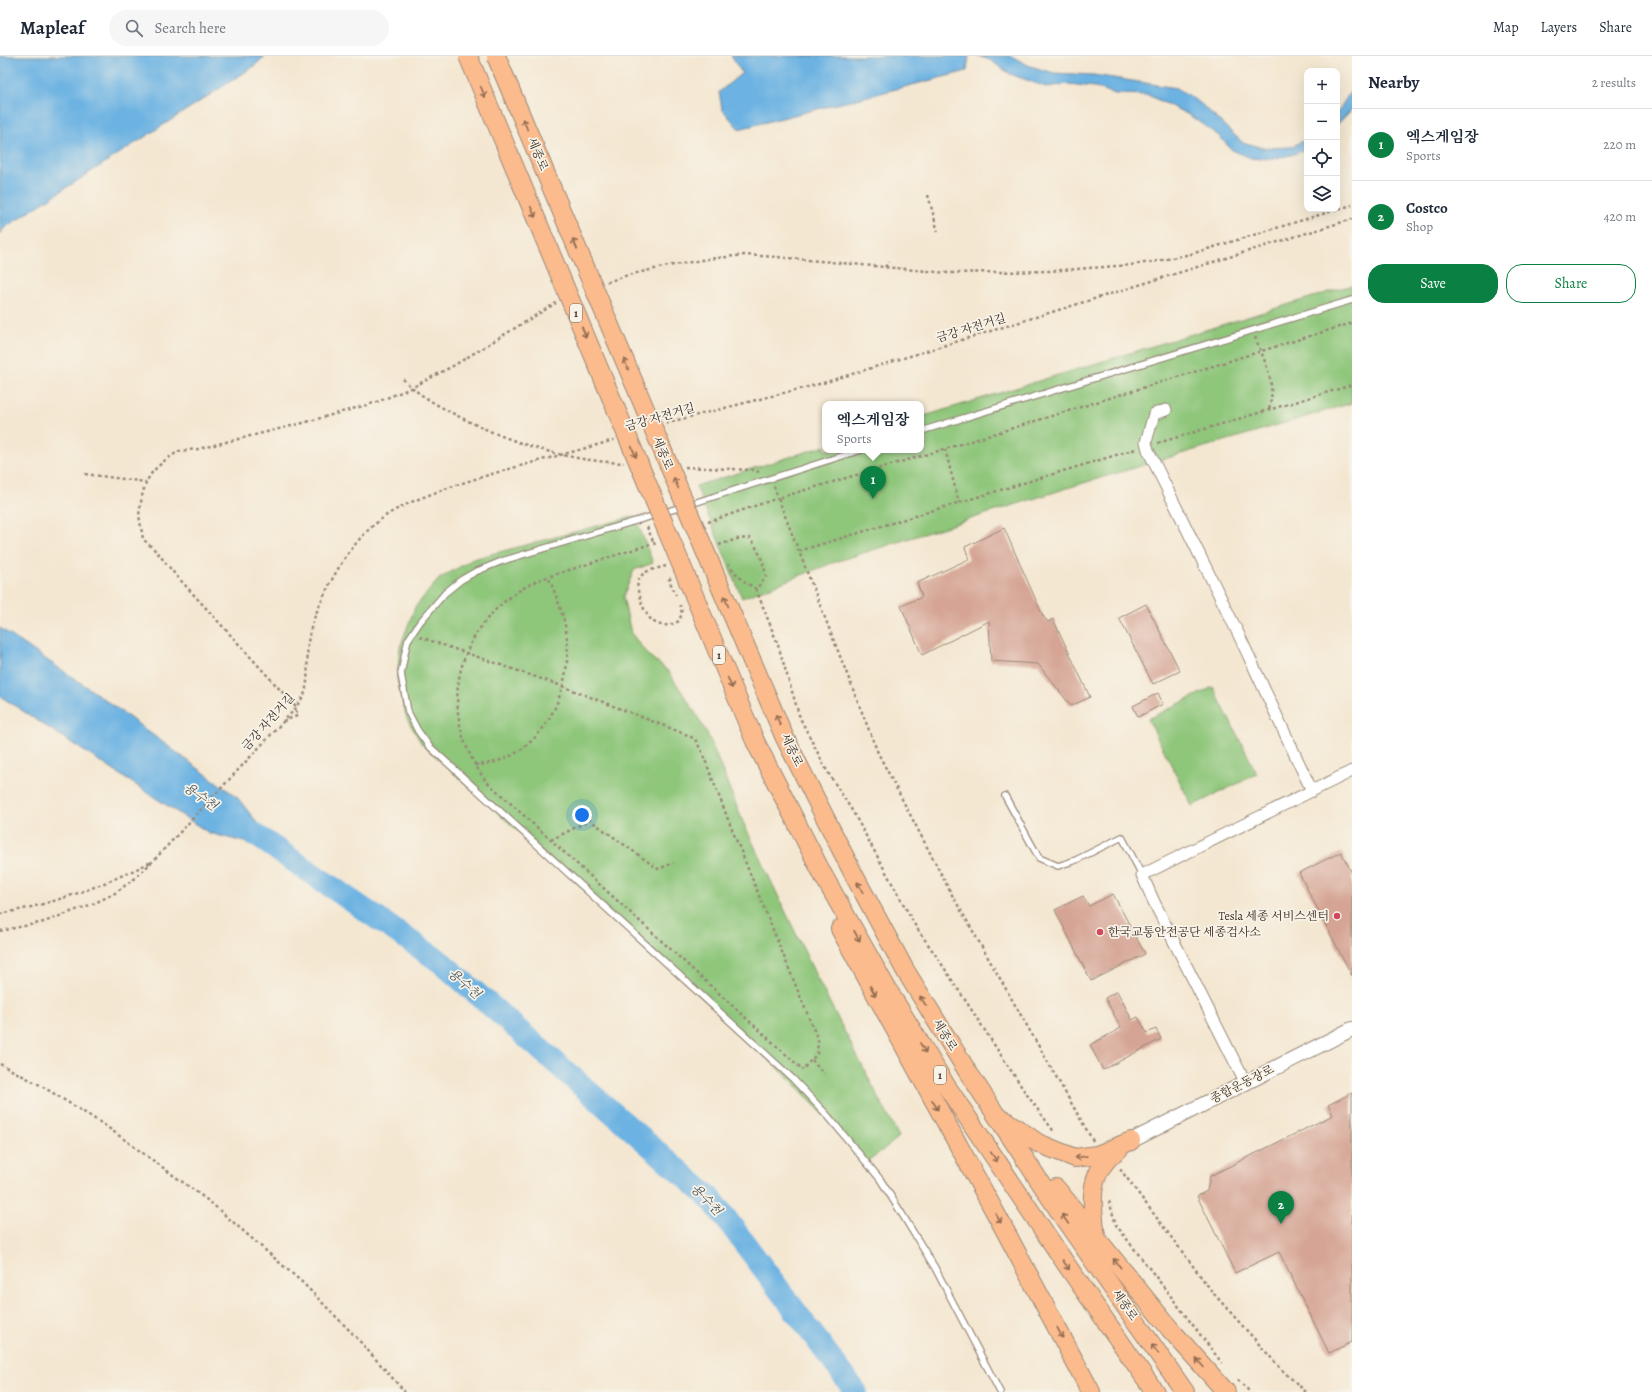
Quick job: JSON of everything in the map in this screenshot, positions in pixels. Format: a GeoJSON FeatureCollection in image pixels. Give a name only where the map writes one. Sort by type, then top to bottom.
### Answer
{"type":"FeatureCollection","features":[{"type":"Feature","properties":{"kind":"highway","name":"1"},"geometry":{"type":"LineString","coordinates":[[468,56],[678,571],[755,740],[823,875],[890,994],[945,1084],[1044,1232],[1155,1392]]}},
{"type":"Feature","properties":{"kind":"highway","name":"세종로"},"geometry":{"type":"LineString","coordinates":[[496,56],[712,552],[784,736],[855,877],[905,970],[966,1070],[1065,1220],[1185,1392]]}},
{"type":"Feature","properties":{"kind":"highway"},"geometry":{"type":"LineString","coordinates":[[755,740],[824,899],[853,956],[1001,1224],[1091,1392]]}},
{"type":"Feature","properties":{"kind":"highway"},"geometry":{"type":"LineString","coordinates":[[966,1070],[1003,1119],[1170,1329],[1230,1384]]}},
{"type":"Feature","properties":{"kind":"highway"},"geometry":{"type":"LineString","coordinates":[[1003,1119],[1038,1143],[1075,1158],[1097,1155],[1131,1141]]}},
{"type":"Feature","properties":{"kind":"highway"},"geometry":{"type":"LineString","coordinates":[[1096,1237],[1093,1185],[1098,1172],[1110,1155],[1131,1141]]}},
{"type":"Feature","properties":{"kind":"street"},"geometry":{"type":"LineString","coordinates":[[1166,410],[1154,414],[1146,442],[1147,446],[1312,791]]}},
{"type":"Feature","properties":{"kind":"street"},"geometry":{"type":"LineString","coordinates":[[1245,1082],[1154,902],[1142,875],[1352,771]]}},
{"type":"Feature","properties":{"kind":"street","name":"종합운동장로"},"geometry":{"type":"LineString","coordinates":[[1131,1141],[1352,1029]]}},
{"type":"Feature","properties":{"kind":"lane"},"geometry":{"type":"LineString","coordinates":[[924,430],[1352,300]]}},
{"type":"Feature","properties":{"kind":"lane"},"geometry":{"type":"LineString","coordinates":[[851,453],[502,561],[475,572],[460,580],[445,592],[420,622],[408,640],[401,674],[408,712],[418,731],[429,746],[793,1079],[828,1116],[880,1179],[935,1268],[1000,1392]]}},
{"type":"Feature","properties":{"kind":"lane"},"geometry":{"type":"LineString","coordinates":[[1005,796],[1039,858],[1058,866],[1076,860],[1122,837],[1142,875]]}},
{"type":"Feature","properties":{"kind":"path"},"geometry":{"type":"LineString","coordinates":[[928,195],[938,232]]}},
{"type":"Feature","properties":{"kind":"path","name":"금강 자전거길"},"geometry":{"type":"LineString","coordinates":[[662,425],[823,383],[1352,219]]}},
{"type":"Feature","properties":{"kind":"path"},"geometry":{"type":"LineString","coordinates":[[885,267],[889,262]]}},
{"type":"Feature","properties":{"kind":"path"},"geometry":{"type":"LineString","coordinates":[[1032,266],[1034,271]]}},
{"type":"Feature","properties":{"kind":"path"},"geometry":{"type":"LineString","coordinates":[[707,523],[778,498],[1352,323]]}},
{"type":"Feature","properties":{"kind":"path"},"geometry":{"type":"LineString","coordinates":[[1253,330],[1261,351],[1272,391],[1268,410]]}},
{"type":"Feature","properties":{"kind":"path"},"geometry":{"type":"LineString","coordinates":[[403,380],[411,388],[431,402],[470,422],[520,443],[563,455]]}},
{"type":"Feature","properties":{"kind":"path"},"geometry":{"type":"LineString","coordinates":[[799,551],[1352,385]]}},
{"type":"Feature","properties":{"kind":"path","name":"금강 자전거길"},"geometry":{"type":"LineString","coordinates":[[0,931],[44,922],[95,903],[116,893],[134,879],[154,860],[281,722],[296,708],[304,694],[308,664],[308,644],[312,624],[330,582],[343,561],[359,541],[380,520],[399,508],[460,484],[617,439]]}},
{"type":"Feature","properties":{"kind":"path"},"geometry":{"type":"LineString","coordinates":[[945,448],[959,503]]}},
{"type":"Feature","properties":{"kind":"path"},"geometry":{"type":"LineString","coordinates":[[84,474],[146,482]]}},
{"type":"Feature","properties":{"kind":"path"},"geometry":{"type":"LineString","coordinates":[[770,478],[886,770],[987,958],[1093,1142]]}},
{"type":"Feature","properties":{"kind":"path"},"geometry":{"type":"LineString","coordinates":[[643,518],[657,549]]}},
{"type":"Feature","properties":{"kind":"path"},"geometry":{"type":"LineString","coordinates":[[712,552],[736,539],[750,538],[759,550],[765,565],[766,577],[756,589]]}},
{"type":"Feature","properties":{"kind":"path"},"geometry":{"type":"LineString","coordinates":[[654,543],[527,585],[500,605],[483,623],[466,653],[459,673],[456,688],[461,728],[474,765],[486,781],[803,1070]]}},
{"type":"Feature","properties":{"kind":"path"},"geometry":{"type":"LineString","coordinates":[[662,561],[665,567]]}},
{"type":"Feature","properties":{"kind":"path"},"geometry":{"type":"LineString","coordinates":[[726,562],[742,580],[756,589],[778,645],[800,718],[827,771],[853,812],[916,927],[1025,1092],[1054,1132]]}},
{"type":"Feature","properties":{"kind":"path"},"geometry":{"type":"LineString","coordinates":[[657,567],[647,572],[639,579],[637,589],[644,612],[652,621],[664,626],[671,625],[679,621],[682,613],[680,603],[669,580],[678,571]]}},
{"type":"Feature","properties":{"kind":"path"},"geometry":{"type":"LineString","coordinates":[[474,765],[493,762],[520,751],[533,740],[548,721],[557,704],[566,673],[567,639],[559,602],[548,577]]}},
{"type":"Feature","properties":{"kind":"path"},"geometry":{"type":"LineString","coordinates":[[412,634],[562,686],[695,739],[702,752],[818,1040],[817,1054],[793,1079]]}},
{"type":"Feature","properties":{"kind":"path"},"geometry":{"type":"LineString","coordinates":[[551,840],[590,820],[658,869],[674,863]]}},
{"type":"Feature","properties":{"kind":"path"},"geometry":{"type":"LineString","coordinates":[[0,914],[29,908],[93,889],[154,860]]}},
{"type":"Feature","properties":{"kind":"path"},"geometry":{"type":"LineString","coordinates":[[812,1060],[824,1074]]}},
{"type":"Feature","properties":{"kind":"path"},"geometry":{"type":"LineString","coordinates":[[0,1064],[40,1085],[103,1124],[210,1202],[303,1283],[356,1336],[405,1392]]}},
{"type":"Feature","properties":{"kind":"path"},"geometry":{"type":"LineString","coordinates":[[1121,1168],[1214,1294],[1283,1371],[1306,1392]]}},
{"type":"Feature","properties":{"kind":"path"},"geometry":{"type":"LineString","coordinates":[[1108,1196],[1116,1225],[1224,1366]]}},
{"type":"Feature","properties":{"kind":"path"},"geometry":{"type":"LineString","coordinates":[[1230,1384],[1250,1392]]}},
{"type":"Feature","properties":{"kind":"green space"},"geometry":{"type":"Polygon","coordinates":[[[1352,285],[1352,403],[1077,485],[835,562],[742,598],[696,486],[822,447],[822,453],[924,453],[924,416],[1352,285]]]}},
{"type":"Feature","properties":{"kind":"green space"},"geometry":{"type":"Polygon","coordinates":[[[635,516],[653,563],[634,570],[623,597],[631,633],[648,655],[668,671],[708,735],[743,822],[817,978],[899,1137],[865,1164],[830,1122],[793,1082],[618,919],[422,744],[407,719],[397,679],[400,647],[415,607],[439,579],[473,559],[635,516]]]}},
{"type":"Feature","properties":{"kind":"green space"},"geometry":{"type":"Polygon","coordinates":[[[1213,687],[1257,774],[1192,806],[1148,719],[1213,687]]]}},
{"type":"Feature","properties":{"kind":"water"},"geometry":{"type":"Polygon","coordinates":[[[0,56],[265,56],[253,67],[4,228],[0,234],[0,56]]]}},
{"type":"Feature","properties":{"kind":"water"},"geometry":{"type":"Polygon","coordinates":[[[731,56],[969,56],[967,71],[739,129],[722,109],[719,92],[742,73],[731,56]]]}},
{"type":"Feature","properties":{"kind":"water"},"geometry":{"type":"Polygon","coordinates":[[[978,56],[1011,56],[1030,66],[1054,73],[1094,75],[1177,88],[1200,103],[1242,142],[1264,148],[1291,147],[1304,140],[1304,150],[1291,155],[1272,159],[1251,158],[1232,150],[1219,136],[1189,115],[1148,95],[1115,94],[1095,87],[1068,84],[1046,87],[1010,74],[990,60],[978,56]]]}},
{"type":"Feature","properties":{"kind":"water"},"geometry":{"type":"Polygon","coordinates":[[[1352,89],[1352,109],[1340,122],[1340,108],[1352,89]]]}},
{"type":"Feature","properties":{"kind":"water"},"geometry":{"type":"Polygon","coordinates":[[[0,628],[100,696],[237,797],[279,851],[209,833],[0,696],[0,628]]]}},
{"type":"Feature","properties":{"kind":"building"},"geometry":{"type":"Polygon","coordinates":[[[1004,528],[1043,616],[1048,622],[1053,619],[1090,697],[1071,706],[1038,664],[991,661],[989,621],[922,655],[901,606],[922,597],[917,583],[969,559],[965,547],[1004,528]]]}},
{"type":"Feature","properties":{"kind":"building"},"geometry":{"type":"Polygon","coordinates":[[[1146,604],[1180,671],[1153,684],[1119,618],[1146,604]]]}},
{"type":"Feature","properties":{"kind":"building"},"geometry":{"type":"Polygon","coordinates":[[[1158,693],[1163,704],[1138,717],[1133,706],[1158,693]]]}},
{"type":"Feature","properties":{"kind":"building","name":"Tesla 세종 서비스센터"},"geometry":{"type":"Polygon","coordinates":[[[1341,852],[1352,873],[1352,976],[1299,873],[1341,852]]]}},
{"type":"Feature","properties":{"kind":"building","name":"한국교통안전공단 세종검사소"},"geometry":{"type":"Polygon","coordinates":[[[1113,894],[1145,954],[1091,981],[1055,910],[1083,896],[1089,906],[1113,894]]]}},
{"type":"Feature","properties":{"kind":"building"},"geometry":{"type":"Polygon","coordinates":[[[1117,991],[1132,1020],[1138,1017],[1147,1033],[1156,1029],[1161,1039],[1103,1070],[1090,1045],[1121,1028],[1105,998],[1117,991]]]}},
{"type":"Feature","properties":{"kind":"building"},"geometry":{"type":"Polygon","coordinates":[[[1352,1093],[1352,1342],[1329,1353],[1279,1252],[1235,1273],[1197,1196],[1207,1191],[1210,1176],[1333,1115],[1328,1105],[1352,1093]]]}},
{"type":"Feature","properties":{"kind":"waterway","name":"용수천"},"geometry":{"type":"LineString","coordinates":[[253,833],[442,963],[712,1200],[856,1392]]}},
{"type":"Feature","properties":{"kind":"place","name":"엑스게임장"},"geometry":{"type":"Point","coordinates":[873,499]}},
{"type":"Feature","properties":{"kind":"place","name":"Tesla 세종 서비스센터"},"geometry":{"type":"Point","coordinates":[1337,916]}},
{"type":"Feature","properties":{"kind":"place","name":"한국교통안전공단 세종검사소"},"geometry":{"type":"Point","coordinates":[1100,932]}},
{"type":"Feature","properties":{"kind":"place","name":"Costco"},"geometry":{"type":"Point","coordinates":[1281,1224]}}]}
